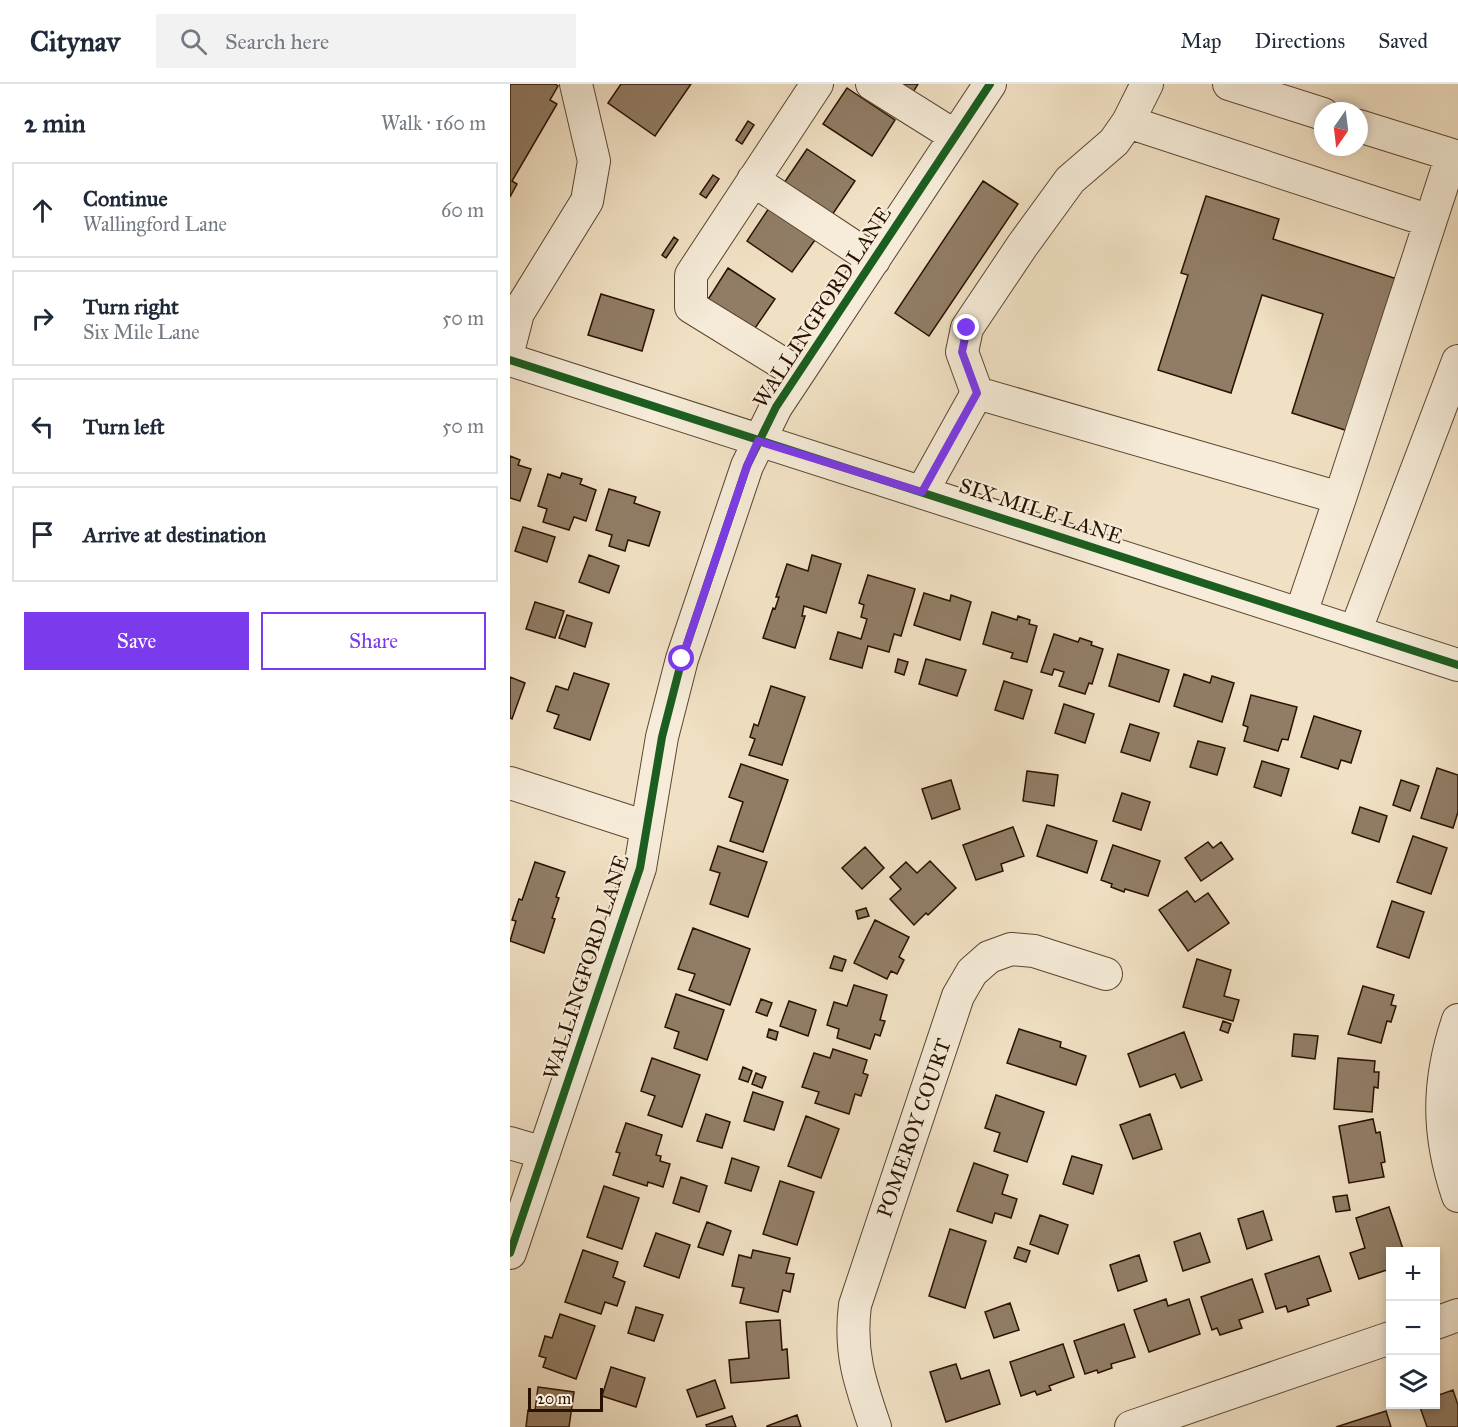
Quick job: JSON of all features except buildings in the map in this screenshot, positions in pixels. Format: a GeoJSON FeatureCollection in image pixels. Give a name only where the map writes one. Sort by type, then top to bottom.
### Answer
{"type":"FeatureCollection","features":[{"type":"Feature","properties":{"kind":"street"},"geometry":{"type":"LineString","coordinates":[[510,344],[518,313],[587,201],[594,161],[576,84]]}},
{"type":"Feature","properties":{"kind":"street"},"geometry":{"type":"LineString","coordinates":[[798,373],[692,307],[691,275],[817,84]]}},
{"type":"Feature","properties":{"kind":"street"},"geometry":{"type":"LineString","coordinates":[[872,84],[955,136]]}},
{"type":"Feature","properties":{"kind":"street","name":"WALLINGFORD LANE"},"geometry":{"type":"LineString","coordinates":[[510,1253],[640,868],[662,737],[682,659],[747,466],[776,407],[990,84]]}},
{"type":"Feature","properties":{"kind":"street"},"geometry":{"type":"LineString","coordinates":[[922,492],[977,393],[962,352],[967,328],[1070,180],[1114,142],[1128,122],[1147,84]]}},
{"type":"Feature","properties":{"kind":"street"},"geometry":{"type":"LineString","coordinates":[[1229,84],[1314,111]]}},
{"type":"Feature","properties":{"kind":"street"},"geometry":{"type":"LineString","coordinates":[[1128,122],[1430,221]]}},
{"type":"Feature","properties":{"kind":"street"},"geometry":{"type":"LineString","coordinates":[[1301,613],[1341,498],[1452,156],[1368,129]]}},
{"type":"Feature","properties":{"kind":"street"},"geometry":{"type":"LineString","coordinates":[[753,180],[874,260]]}},
{"type":"Feature","properties":{"kind":"street","name":"SIX MILE LANE"},"geometry":{"type":"LineString","coordinates":[[510,360],[1458,665]]}},
{"type":"Feature","properties":{"kind":"street"},"geometry":{"type":"LineString","coordinates":[[1355,632],[1458,361]]}},
{"type":"Feature","properties":{"kind":"street"},"geometry":{"type":"LineString","coordinates":[[977,393],[1341,498]]}},
{"type":"Feature","properties":{"kind":"street"},"geometry":{"type":"LineString","coordinates":[[510,783],[646,827]]}},
{"type":"Feature","properties":{"kind":"street","name":"POMEROY COURT"},"geometry":{"type":"LineString","coordinates":[[875,1427],[855,1365],[852,1328],[855,1305],[958,996],[972,972],[989,957],[1011,949],[1034,951],[1106,974]]}},
{"type":"Feature","properties":{"kind":"street"},"geometry":{"type":"LineString","coordinates":[[1458,1020],[1445,1065],[1442,1124],[1447,1160],[1458,1196]]}},
{"type":"Feature","properties":{"kind":"street"},"geometry":{"type":"LineString","coordinates":[[510,1143],[544,1153]]}},
{"type":"Feature","properties":{"kind":"street"},"geometry":{"type":"LineString","coordinates":[[1440,1322],[1458,1315]]}},
{"type":"Feature","properties":{"kind":"street"},"geometry":{"type":"LineString","coordinates":[[1131,1427],[1386,1339]]}},
{"type":"Feature","properties":{"kind":"cycle path"},"geometry":{"type":"LineString","coordinates":[[510,1253],[640,868],[662,737],[682,659],[747,466],[776,407],[990,84]]}},
{"type":"Feature","properties":{"kind":"cycle path"},"geometry":{"type":"LineString","coordinates":[[510,360],[1458,665]]}},
{"type":"Feature","properties":{"kind":"route"},"geometry":{"type":"LineString","coordinates":[[682,659],[747,466],[758,441],[922,492],[977,393],[962,352],[967,328]]}}]}
